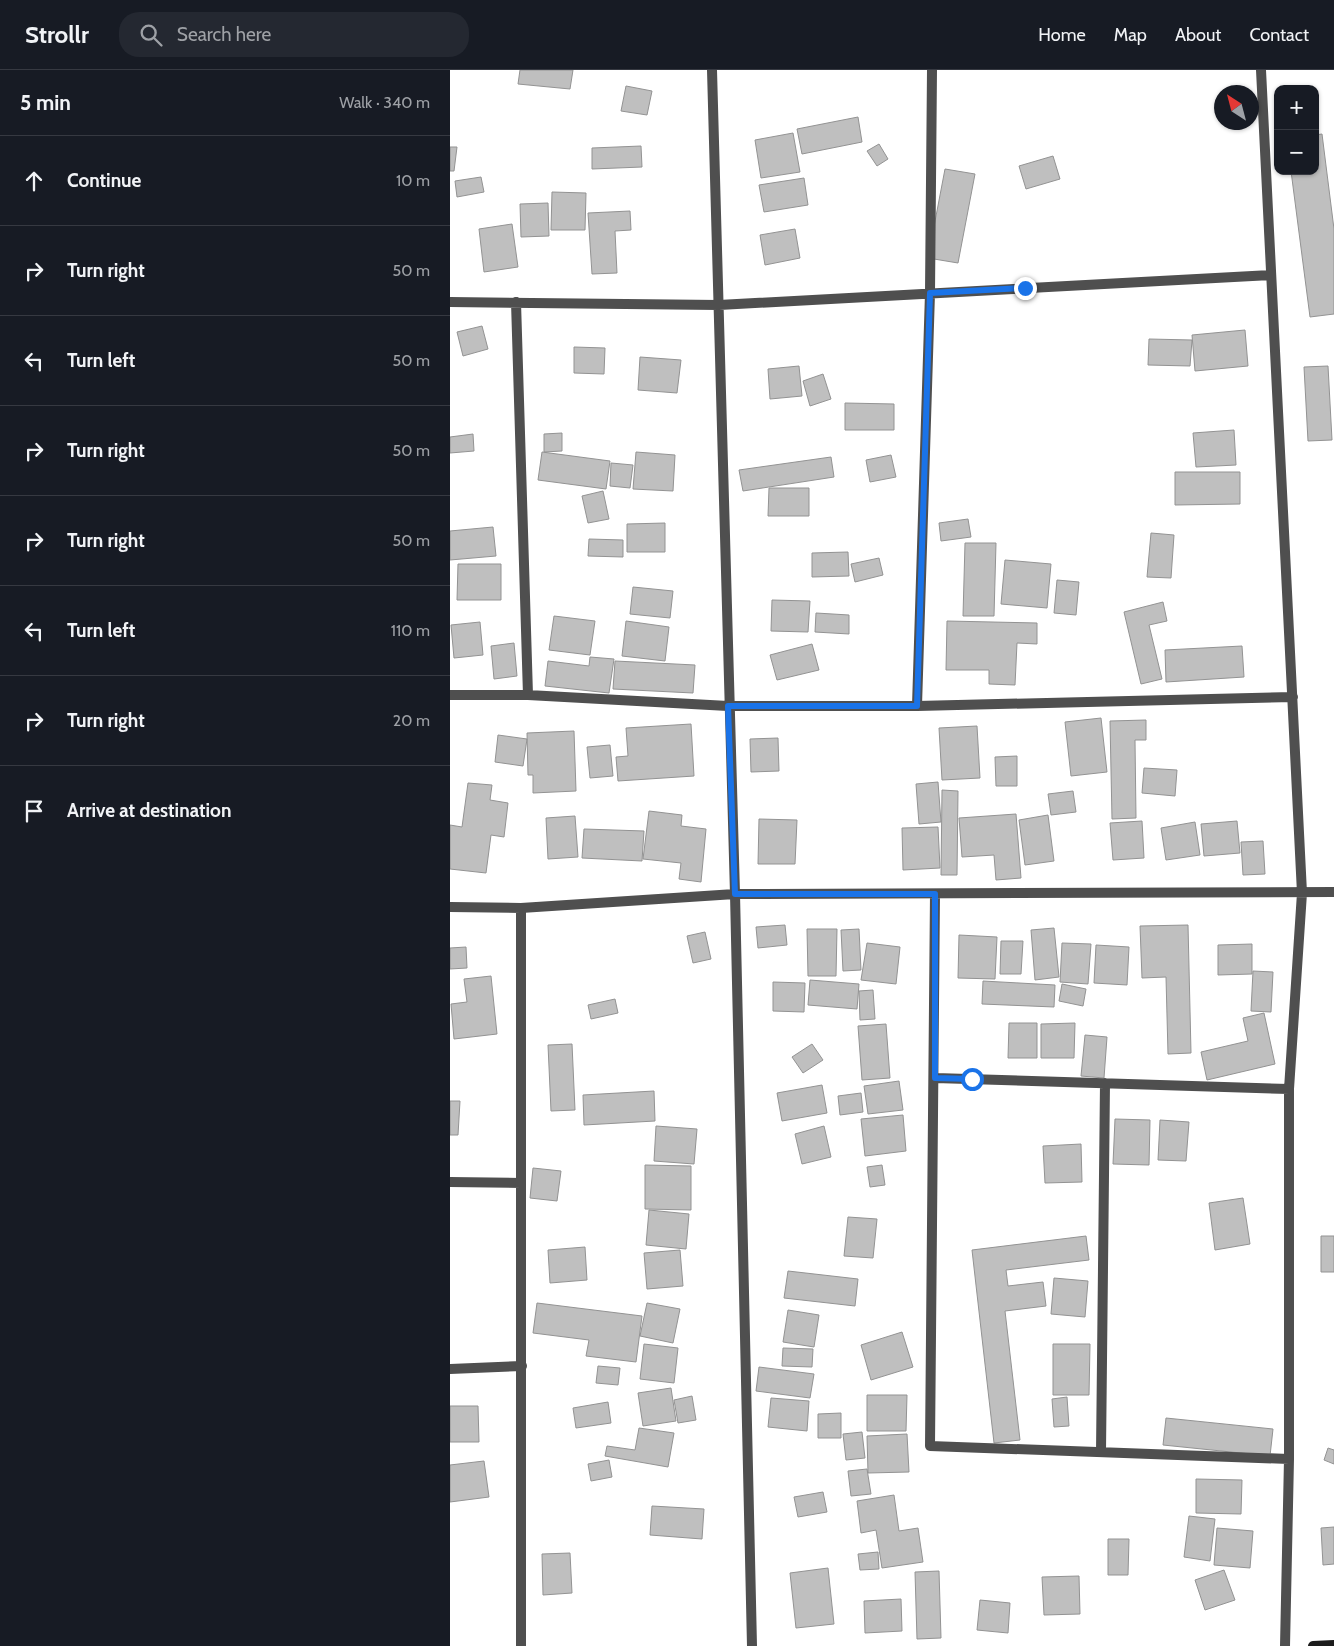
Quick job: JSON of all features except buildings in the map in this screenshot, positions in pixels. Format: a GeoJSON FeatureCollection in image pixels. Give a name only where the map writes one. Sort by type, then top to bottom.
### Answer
{"type":"FeatureCollection","features":[{"type":"Feature","properties":{"kind":"main road"},"geometry":{"type":"LineString","coordinates":[[1313,1646],[1334,1645]]}},
{"type":"Feature","properties":{"kind":"street"},"geometry":{"type":"LineString","coordinates":[[712,70],[728,706],[735,894],[752,1646]]}},
{"type":"Feature","properties":{"kind":"street"},"geometry":{"type":"LineString","coordinates":[[917,706],[930,293],[932,70]]}},
{"type":"Feature","properties":{"kind":"street"},"geometry":{"type":"LineString","coordinates":[[1261,70],[1302,893],[1289,1089],[1289,1459],[1285,1646]]}},
{"type":"Feature","properties":{"kind":"street"},"geometry":{"type":"LineString","coordinates":[[450,302],[719,305],[1272,275]]}},
{"type":"Feature","properties":{"kind":"street"},"geometry":{"type":"LineString","coordinates":[[516,302],[528,695]]}},
{"type":"Feature","properties":{"kind":"street"},"geometry":{"type":"LineString","coordinates":[[450,695],[528,695],[728,706],[917,706],[1292,697]]}},
{"type":"Feature","properties":{"kind":"street"},"geometry":{"type":"LineString","coordinates":[[450,907],[521,908],[735,894],[1334,892]]}},
{"type":"Feature","properties":{"kind":"street"},"geometry":{"type":"LineString","coordinates":[[935,894],[935,1078],[930,1446],[1289,1459]]}},
{"type":"Feature","properties":{"kind":"street"},"geometry":{"type":"LineString","coordinates":[[521,908],[521,1646]]}},
{"type":"Feature","properties":{"kind":"street"},"geometry":{"type":"LineString","coordinates":[[935,1078],[1289,1089]]}},
{"type":"Feature","properties":{"kind":"street"},"geometry":{"type":"LineString","coordinates":[[1101,1452],[1105,1083]]}},
{"type":"Feature","properties":{"kind":"street"},"geometry":{"type":"LineString","coordinates":[[450,1182],[521,1183]]}},
{"type":"Feature","properties":{"kind":"street"},"geometry":{"type":"LineString","coordinates":[[450,1369],[522,1366]]}},
{"type":"Feature","properties":{"kind":"route"},"geometry":{"type":"LineString","coordinates":[[972,1079],[935,1078],[935,894],[735,894],[728,706],[917,706],[930,293],[1025,288]]}}]}
